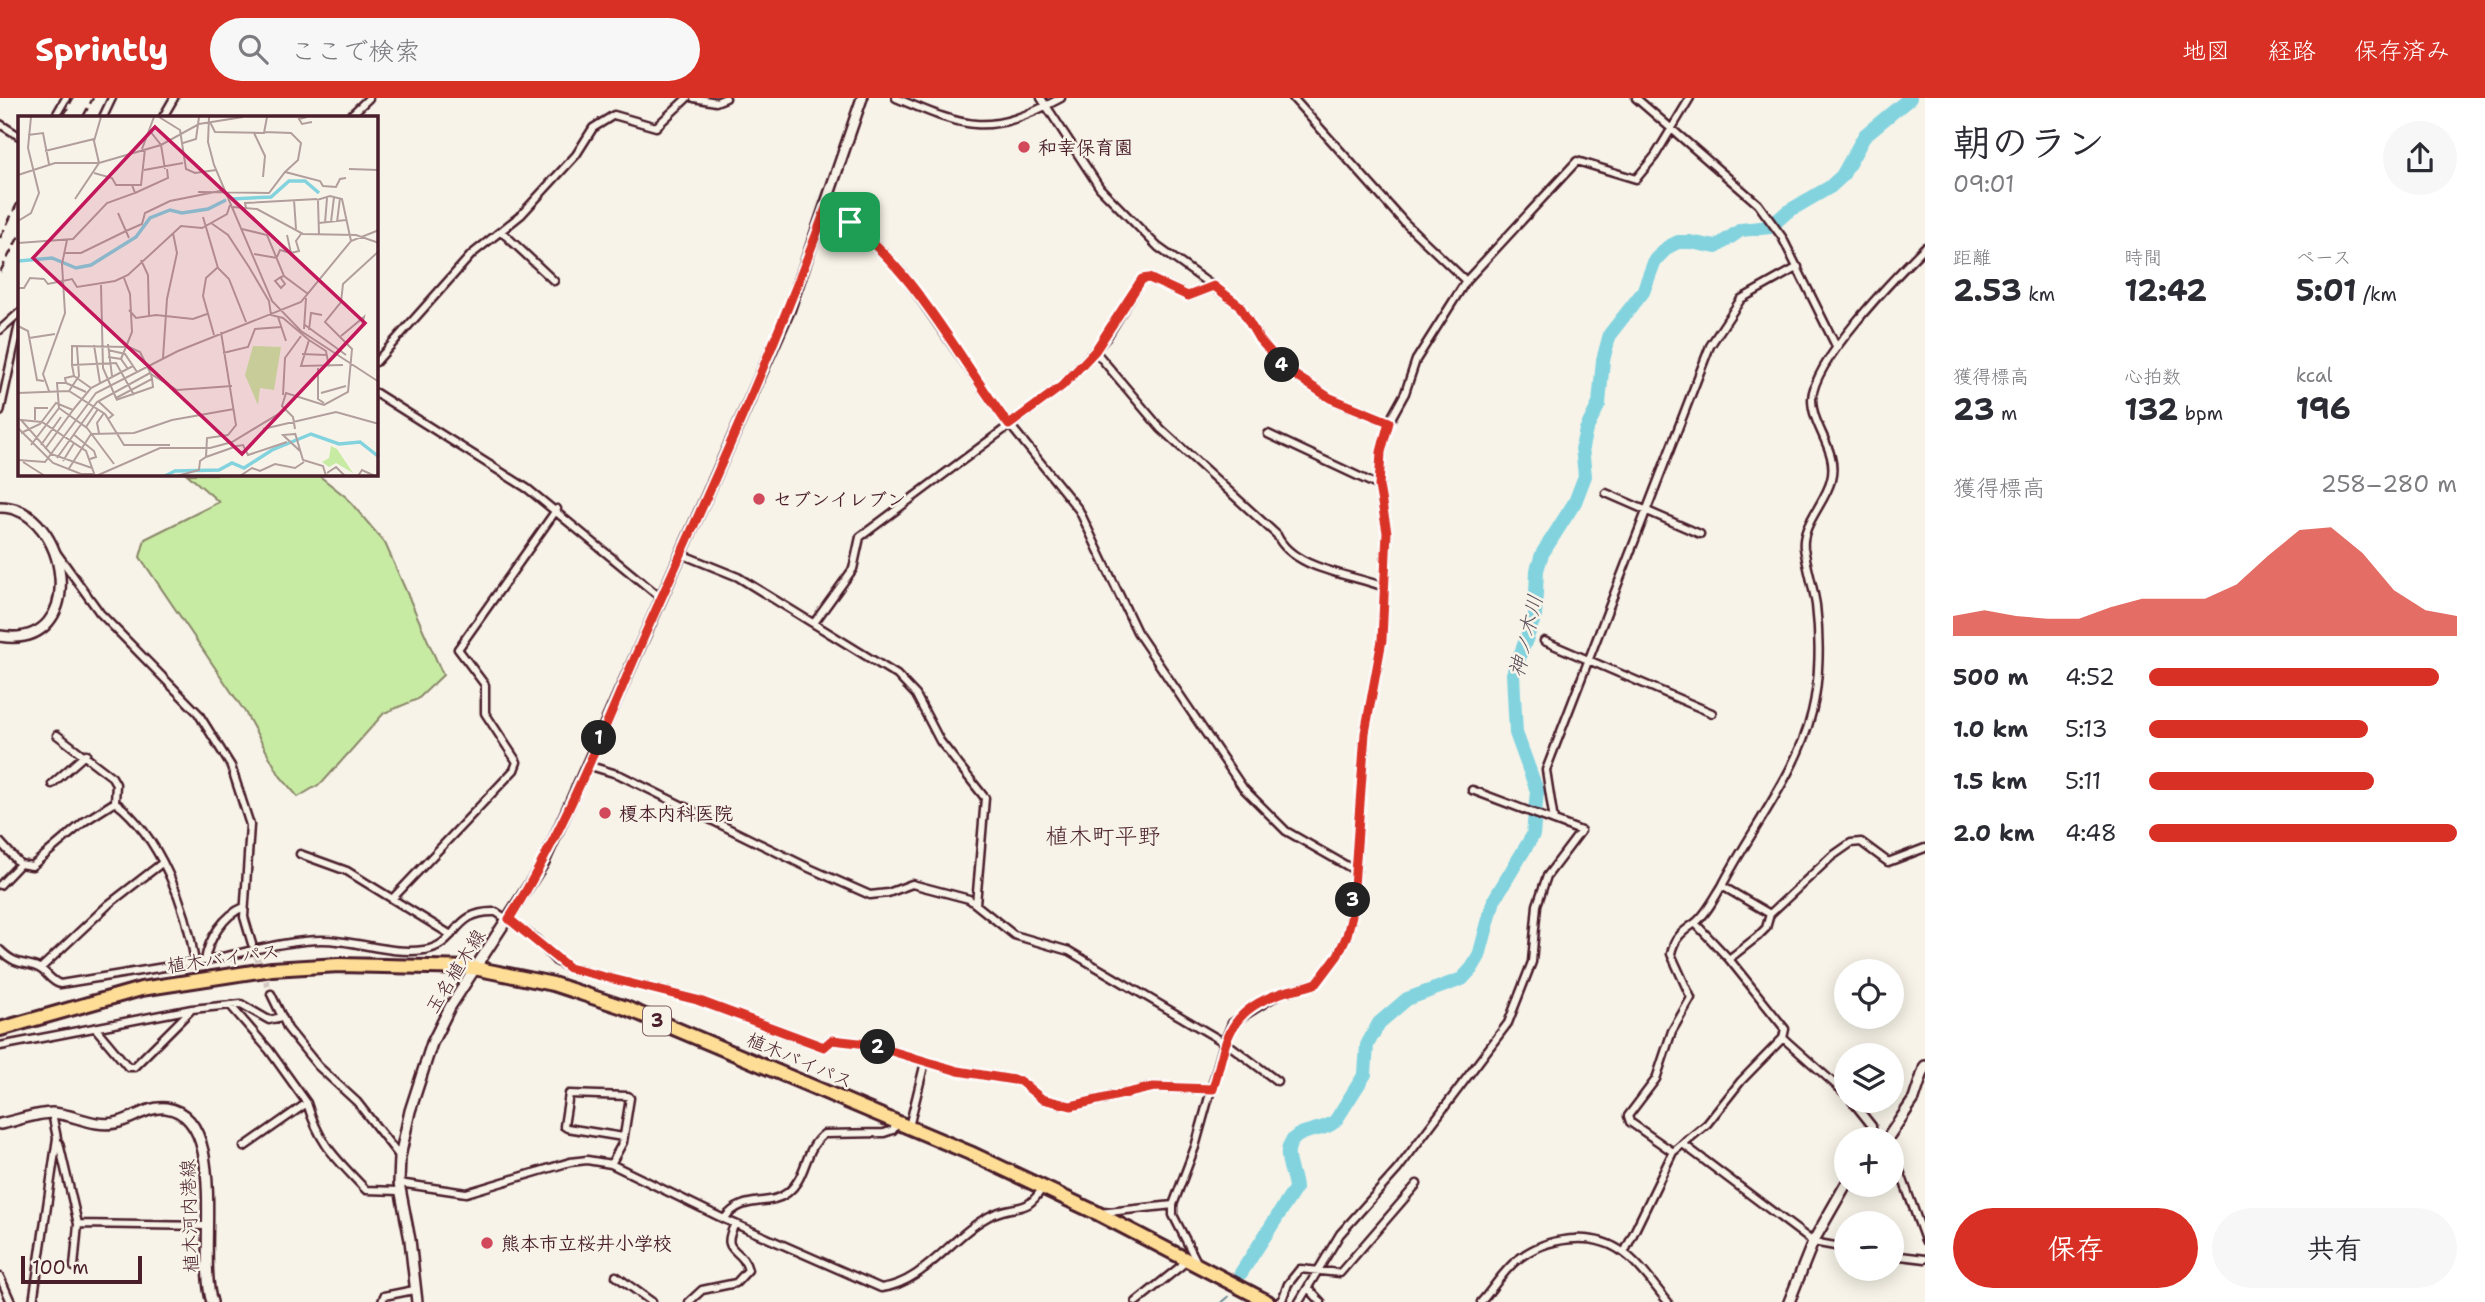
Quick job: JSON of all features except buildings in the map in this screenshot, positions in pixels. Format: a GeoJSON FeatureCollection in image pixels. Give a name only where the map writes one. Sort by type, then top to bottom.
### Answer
{"type":"FeatureCollection","features":[{"type":"Feature","properties":{"kind":"highway","name":"植木バイパス"},"geometry":{"type":"LineString","coordinates":[[0,1028],[141,989],[272,969],[339,965],[474,968],[553,984],[626,1008],[903,1124],[1097,1213],[1268,1302]]}},
{"type":"Feature","properties":{"kind":"main road","name":"玉名植木線"},"geometry":{"type":"LineString","coordinates":[[417,1302],[410,1240],[400,1187],[400,1157],[410,1111],[432,1043],[474,968],[509,919],[544,862],[789,311],[862,98]]}},
{"type":"Feature","properties":{"kind":"main road"},"geometry":{"type":"LineString","coordinates":[[0,507],[24,513],[54,549],[60,570],[61,598],[54,615],[30,635],[0,636]]}},
{"type":"Feature","properties":{"kind":"main road"},"geometry":{"type":"LineString","coordinates":[[1895,1127],[1914,1099],[1925,1066]]}},
{"type":"Feature","properties":{"kind":"main road","name":"植木河内港線"},"geometry":{"type":"LineString","coordinates":[[0,1124],[52,1113],[97,1124],[116,1123],[154,1108],[181,1114],[195,1126],[202,1141],[212,1302]]}},
{"type":"Feature","properties":{"kind":"main road"},"geometry":{"type":"LineString","coordinates":[[1789,1302],[1813,1242],[1839,1197]]}},
{"type":"Feature","properties":{"kind":"street"},"geometry":{"type":"LineString","coordinates":[[56,116],[66,98]]}},
{"type":"Feature","properties":{"kind":"street"},"geometry":{"type":"LineString","coordinates":[[103,116],[112,98]]}},
{"type":"Feature","properties":{"kind":"street"},"geometry":{"type":"LineString","coordinates":[[164,116],[174,98]]}},
{"type":"Feature","properties":{"kind":"street"},"geometry":{"type":"LineString","coordinates":[[350,116],[369,98]]}},
{"type":"Feature","properties":{"kind":"street"},"geometry":{"type":"LineString","coordinates":[[378,360],[472,254],[502,232],[576,155],[593,128],[614,115],[656,127],[687,98]]}},
{"type":"Feature","properties":{"kind":"street"},"geometry":{"type":"LineString","coordinates":[[694,98],[716,102],[726,98]]}},
{"type":"Feature","properties":{"kind":"street"},"geometry":{"type":"LineString","coordinates":[[896,98],[969,126],[992,126],[1061,98]]}},
{"type":"Feature","properties":{"kind":"street"},"geometry":{"type":"LineString","coordinates":[[1041,98],[1100,188],[1135,226],[1183,268],[1239,305],[1259,339],[1287,370],[1330,398],[1389,422]]}},
{"type":"Feature","properties":{"kind":"street"},"geometry":{"type":"LineString","coordinates":[[1293,98],[1404,222],[1466,281]]}},
{"type":"Feature","properties":{"kind":"street"},"geometry":{"type":"LineString","coordinates":[[1636,98],[1741,188],[1777,229],[1836,346]]}},
{"type":"Feature","properties":{"kind":"street"},"geometry":{"type":"LineString","coordinates":[[1198,1265],[1173,1215],[1173,1205],[1213,1089],[1224,1043],[1232,1023],[1253,1007],[1281,993],[1317,983],[1347,935],[1356,871],[1356,827],[1365,733],[1382,640],[1387,532],[1379,486],[1381,452],[1389,422],[1405,393],[1416,360],[1466,281],[1577,161],[1636,179],[1655,156],[1690,98]]}},
{"type":"Feature","properties":{"kind":"street"},"geometry":{"type":"LineString","coordinates":[[0,124],[18,135]]}},
{"type":"Feature","properties":{"kind":"street"},"geometry":{"type":"LineString","coordinates":[[826,208],[850,222],[870,239],[903,274],[1009,425],[1079,510],[1137,632],[1242,788],[1286,831],[1322,854],[1356,871]]}},
{"type":"Feature","properties":{"kind":"street"},"geometry":{"type":"LineString","coordinates":[[502,232],[554,281]]}},
{"type":"Feature","properties":{"kind":"street"},"geometry":{"type":"LineString","coordinates":[[1673,1152],[1630,1122],[1628,1116],[1656,1079],[1672,1031],[1691,998],[1671,954],[1676,939],[1695,923],[1722,886],[1797,753],[1812,709],[1816,675],[1816,607],[1804,537],[1831,479],[1832,466],[1831,453],[1814,419],[1812,396],[1836,346],[1925,247]]}},
{"type":"Feature","properties":{"kind":"street"},"geometry":{"type":"LineString","coordinates":[[1555,821],[1546,770],[1710,346],[1741,299],[1798,267]]}},
{"type":"Feature","properties":{"kind":"street"},"geometry":{"type":"LineString","coordinates":[[814,623],[853,569],[860,537],[1062,386],[1095,351],[1142,279],[1149,278],[1188,296],[1214,286]]}},
{"type":"Feature","properties":{"kind":"street"},"geometry":{"type":"LineString","coordinates":[[0,330],[18,314]]}},
{"type":"Feature","properties":{"kind":"street"},"geometry":{"type":"LineString","coordinates":[[0,412],[18,329]]}},
{"type":"Feature","properties":{"kind":"street"},"geometry":{"type":"LineString","coordinates":[[1095,351],[1161,429],[1278,535],[1283,547],[1332,573],[1384,587]]}},
{"type":"Feature","properties":{"kind":"street"},"geometry":{"type":"LineString","coordinates":[[378,394],[557,509],[661,598]]}},
{"type":"Feature","properties":{"kind":"street"},"geometry":{"type":"LineString","coordinates":[[1268,434],[1379,486]]}},
{"type":"Feature","properties":{"kind":"street"},"geometry":{"type":"LineString","coordinates":[[1606,494],[1700,534]]}},
{"type":"Feature","properties":{"kind":"street"},"geometry":{"type":"LineString","coordinates":[[393,898],[514,770],[517,762],[485,713],[485,685],[458,649],[557,509]]}},
{"type":"Feature","properties":{"kind":"street"},"geometry":{"type":"LineString","coordinates":[[54,549],[100,613],[198,713],[231,766],[250,824],[244,907],[252,944]]}},
{"type":"Feature","properties":{"kind":"street"},"geometry":{"type":"LineString","coordinates":[[681,554],[738,577],[897,675],[916,695],[940,741],[985,798],[976,904]]}},
{"type":"Feature","properties":{"kind":"street"},"geometry":{"type":"LineString","coordinates":[[1544,641],[1712,713]]}},
{"type":"Feature","properties":{"kind":"street"},"geometry":{"type":"LineString","coordinates":[[57,735],[86,754],[112,777],[116,784],[115,802],[141,831],[162,863],[186,914],[195,962]]}},
{"type":"Feature","properties":{"kind":"street"},"geometry":{"type":"LineString","coordinates":[[52,784],[86,754]]}},
{"type":"Feature","properties":{"kind":"street"},"geometry":{"type":"LineString","coordinates":[[587,765],[620,775],[870,895],[912,884],[968,899],[1014,935],[1069,951],[1224,1043],[1277,1081]]}},
{"type":"Feature","properties":{"kind":"street"},"geometry":{"type":"LineString","coordinates":[[1298,1302],[1340,1234],[1398,1169],[1508,1023],[1530,970],[1536,905],[1547,876],[1581,831],[1472,790]]}},
{"type":"Feature","properties":{"kind":"street"},"geometry":{"type":"LineString","coordinates":[[0,842],[20,864],[36,864],[85,821],[115,802]]}},
{"type":"Feature","properties":{"kind":"street"},"geometry":{"type":"LineString","coordinates":[[1729,959],[1766,928],[1770,914],[1851,842],[1861,842],[1888,863],[1925,848]]}},
{"type":"Feature","properties":{"kind":"street"},"geometry":{"type":"LineString","coordinates":[[300,854],[347,871],[451,935]]}},
{"type":"Feature","properties":{"kind":"street"},"geometry":{"type":"LineString","coordinates":[[41,968],[109,904],[162,863]]}},
{"type":"Feature","properties":{"kind":"street"},"geometry":{"type":"LineString","coordinates":[[0,885],[20,864]]}},
{"type":"Feature","properties":{"kind":"street"},"geometry":{"type":"LineString","coordinates":[[1722,886],[1770,914]]}},
{"type":"Feature","properties":{"kind":"street"},"geometry":{"type":"LineString","coordinates":[[205,961],[207,947],[231,912],[244,907]]}},
{"type":"Feature","properties":{"kind":"street"},"geometry":{"type":"LineString","coordinates":[[0,950],[16,964],[41,968],[49,978],[60,984],[317,940],[341,940],[407,951],[425,950],[440,945],[469,915],[484,911],[496,912],[509,919],[569,968],[697,1000],[824,1047],[832,1040],[868,1044],[925,1062],[1020,1081],[1042,1099],[1071,1106],[1154,1087],[1213,1089]]}},
{"type":"Feature","properties":{"kind":"street"},"geometry":{"type":"LineString","coordinates":[[1624,1253],[1673,1152],[1724,1106],[1741,1081],[1783,1038],[1785,1029],[1729,959],[1695,923]]}},
{"type":"Feature","properties":{"kind":"street"},"geometry":{"type":"LineString","coordinates":[[271,994],[282,1017],[318,1066],[356,1102],[400,1157]]}},
{"type":"Feature","properties":{"kind":"street"},"geometry":{"type":"LineString","coordinates":[[0,1046],[97,1030],[192,1009],[230,1005],[247,1006],[269,1020],[282,1017]]}},
{"type":"Feature","properties":{"kind":"street"},"geometry":{"type":"LineString","coordinates":[[230,1005],[269,1050],[307,1103],[316,1133],[325,1147],[366,1190],[400,1187],[466,1193],[570,1162],[587,1160],[611,1164],[724,1219],[881,1288],[908,1280],[968,1230],[994,1214],[1024,1209],[1035,1200],[1043,1187]]}},
{"type":"Feature","properties":{"kind":"street"},"geometry":{"type":"LineString","coordinates":[[97,1030],[128,1067],[134,1067],[192,1009]]}},
{"type":"Feature","properties":{"kind":"street"},"geometry":{"type":"LineString","coordinates":[[1783,1038],[1834,1083]]}},
{"type":"Feature","properties":{"kind":"street"},"geometry":{"type":"LineString","coordinates":[[724,1219],[741,1203],[784,1195],[792,1189],[799,1183],[809,1149],[824,1134],[884,1133],[903,1124],[925,1062]]}},
{"type":"Feature","properties":{"kind":"street"},"geometry":{"type":"LineString","coordinates":[[611,1164],[623,1137],[628,1096],[569,1094],[564,1125],[567,1128],[623,1137]]}},
{"type":"Feature","properties":{"kind":"street"},"geometry":{"type":"LineString","coordinates":[[244,1147],[307,1103]]}},
{"type":"Feature","properties":{"kind":"street"},"geometry":{"type":"LineString","coordinates":[[52,1113],[78,1224],[74,1267]]}},
{"type":"Feature","properties":{"kind":"street"},"geometry":{"type":"LineString","coordinates":[[1862,1113],[1872,1127]]}},
{"type":"Feature","properties":{"kind":"street"},"geometry":{"type":"LineString","coordinates":[[33,1302],[57,1138]]}},
{"type":"Feature","properties":{"kind":"street"},"geometry":{"type":"LineString","coordinates":[[1683,1144],[1813,1242],[1834,1246]]}},
{"type":"Feature","properties":{"kind":"street"},"geometry":{"type":"LineString","coordinates":[[1904,1182],[1925,1240]]}},
{"type":"Feature","properties":{"kind":"street"},"geometry":{"type":"LineString","coordinates":[[1278,1302],[1300,1269],[1340,1273],[1417,1184]]}},
{"type":"Feature","properties":{"kind":"street"},"geometry":{"type":"LineString","coordinates":[[1097,1213],[1173,1205]]}},
{"type":"Feature","properties":{"kind":"street"},"geometry":{"type":"LineString","coordinates":[[78,1224],[206,1226]]}},
{"type":"Feature","properties":{"kind":"street"},"geometry":{"type":"LineString","coordinates":[[690,1302],[702,1290],[736,1283],[748,1270],[746,1262],[730,1247],[728,1238],[735,1224]]}},
{"type":"Feature","properties":{"kind":"street"},"geometry":{"type":"LineString","coordinates":[[1482,1302],[1515,1261],[1546,1244],[1592,1239],[1624,1253],[1668,1302]]}},
{"type":"Feature","properties":{"kind":"street"},"geometry":{"type":"LineString","coordinates":[[1904,1256],[1925,1259]]}},
{"type":"Feature","properties":{"kind":"street"},"geometry":{"type":"LineString","coordinates":[[1136,1302],[1181,1266],[1185,1259]]}},
{"type":"Feature","properties":{"kind":"street"},"geometry":{"type":"LineString","coordinates":[[616,1276],[652,1302]]}},
{"type":"Feature","properties":{"kind":"street"},"geometry":{"type":"LineString","coordinates":[[0,1277],[10,1302]]}},
{"type":"Feature","properties":{"kind":"street"},"geometry":{"type":"LineString","coordinates":[[1308,1288],[1321,1302]]}},
{"type":"Feature","properties":{"kind":"street"},"geometry":{"type":"LineString","coordinates":[[382,1302],[384,1296],[414,1290]]}},
{"type":"Feature","properties":{"kind":"green space"},"geometry":{"type":"Polygon","coordinates":[[[189,476],[320,476],[346,497],[385,543],[443,675],[418,699],[384,713],[323,782],[298,797],[280,776],[245,712],[140,557],[145,539],[219,502],[189,476]]]}},
{"type":"Feature","properties":{"kind":"waterway","name":"神ノ木川"},"geometry":{"type":"LineString","coordinates":[[1241,1273],[1295,1189],[1288,1155],[1291,1143],[1302,1133],[1324,1127],[1336,1120],[1365,1074],[1367,1045],[1379,1023],[1407,999],[1462,979],[1472,968],[1479,956],[1494,900],[1533,835],[1537,791],[1516,733],[1513,674],[1535,616],[1537,570],[1542,554],[1575,502],[1585,476],[1582,447],[1586,430],[1599,404],[1603,360],[1610,334],[1643,292],[1655,260],[1668,247],[1678,242],[1716,247],[1741,230],[1770,227],[1787,212],[1830,187],[1842,176],[1865,135],[1910,98]]}},
{"type":"Feature","properties":{"kind":"waterway"},"geometry":{"type":"LineString","coordinates":[[1222,1302],[1228,1297]]}},
{"type":"Feature","properties":{"kind":"tunnel"},"geometry":{"type":"LineString","coordinates":[[253,947],[271,994]]}},
{"type":"Feature","properties":{"kind":"railway"},"geometry":{"type":"LineString","coordinates":[[64,116],[73,98]]}},
{"type":"Feature","properties":{"kind":"railway"},"geometry":{"type":"LineString","coordinates":[[84,116],[93,98]]}},
{"type":"Feature","properties":{"kind":"railway"},"geometry":{"type":"LineString","coordinates":[[0,238],[18,202]]}},
{"type":"Feature","properties":{"kind":"railway"},"geometry":{"type":"LineString","coordinates":[[0,272],[18,238]]}},
{"type":"Feature","properties":{"kind":"place","name":"和幸保育園"},"geometry":{"type":"Point","coordinates":[1024,147]}},
{"type":"Feature","properties":{"kind":"place","name":"セブンイレブン"},"geometry":{"type":"Point","coordinates":[759,499]}},
{"type":"Feature","properties":{"kind":"place","name":"榎本内科医院"},"geometry":{"type":"Point","coordinates":[605,813]}},
{"type":"Feature","properties":{"kind":"place","name":"熊本市立桜井小学校"},"geometry":{"type":"Point","coordinates":[487,1243]}},
{"type":"Feature","properties":{"kind":"district","name":"植木町平野"},"geometry":{"type":"Point","coordinates":[1103,836]}},
{"type":"Feature","properties":{"kind":"route"},"geometry":{"type":"LineString","coordinates":[[826,208],[850,222],[870,239],[923,299],[1009,425],[1062,386],[1107,337],[1142,279],[1149,278],[1188,296],[1214,286],[1239,305],[1259,339],[1287,370],[1330,398],[1389,422],[1381,452],[1379,486],[1387,532],[1382,640],[1365,733],[1356,827],[1356,871],[1352,915],[1347,935],[1338,955],[1317,983],[1281,993],[1253,1007],[1232,1023],[1224,1043],[1213,1089],[1191,1086],[1154,1087],[1071,1106],[1042,1099],[1020,1081],[958,1071],[868,1044],[832,1040],[824,1047],[697,1000],[569,968],[556,961],[535,938],[509,919],[544,862],[789,311],[826,208]]}}]}
